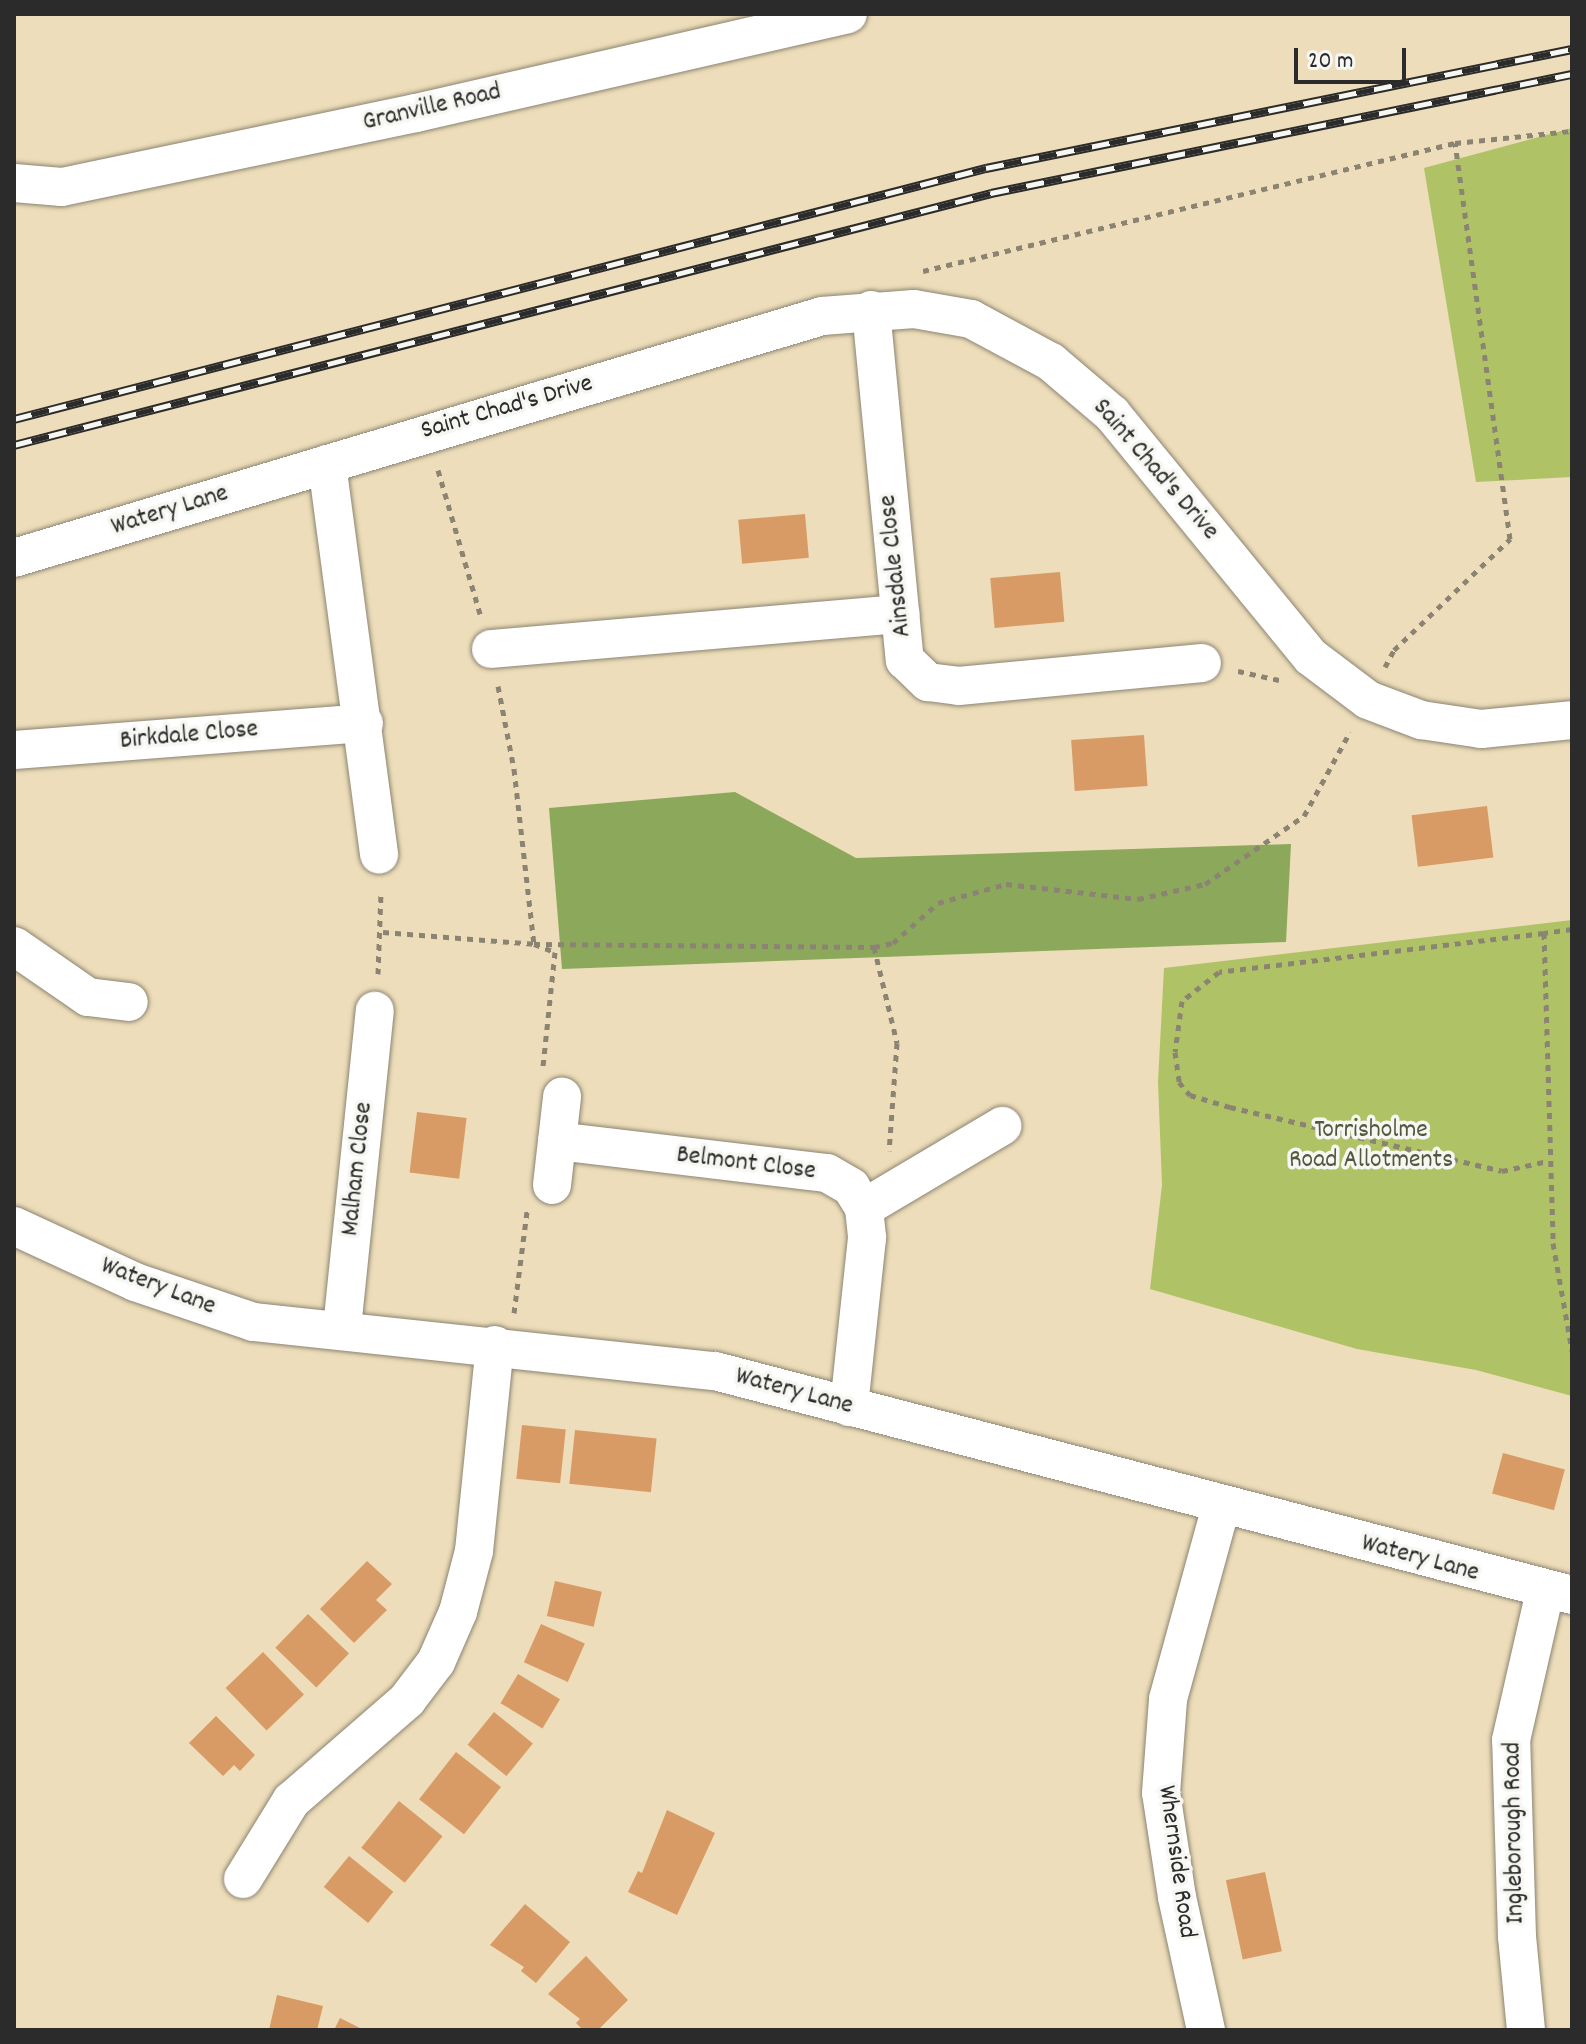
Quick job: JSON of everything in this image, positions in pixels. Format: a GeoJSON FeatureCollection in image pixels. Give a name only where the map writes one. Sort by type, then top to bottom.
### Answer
{"type":"FeatureCollection","features":[{"type":"Feature","properties":{"kind":"street","name":"Granville Road"},"geometry":{"type":"LineString","coordinates":[[14,183],[62,187],[416,113],[746,23],[848,14]]}},
{"type":"Feature","properties":{"kind":"street","name":"Saint Chad's Drive"},"geometry":{"type":"LineString","coordinates":[[327,464],[427,431],[822,316],[881,310],[971,319],[1061,371],[1112,414],[1179,490],[1252,589],[1311,657],[1368,700],[1421,720],[1481,729],[1572,720]]}},
{"type":"Feature","properties":{"kind":"street","name":"Ainsdale Close"},"geometry":{"type":"LineString","coordinates":[[881,310],[905,660],[928,682],[959,686],[1202,663]]}},
{"type":"Feature","properties":{"kind":"street"},"geometry":{"type":"LineString","coordinates":[[327,464],[364,723],[379,855]]}},
{"type":"Feature","properties":{"kind":"street","name":"Watery Lane"},"geometry":{"type":"LineString","coordinates":[[14,558],[327,464]]}},
{"type":"Feature","properties":{"kind":"street"},"geometry":{"type":"LineString","coordinates":[[491,649],[901,614]]}},
{"type":"Feature","properties":{"kind":"street","name":"Birkdale Close"},"geometry":{"type":"LineString","coordinates":[[14,750],[364,723]]}},
{"type":"Feature","properties":{"kind":"street"},"geometry":{"type":"LineString","coordinates":[[14,946],[88,997],[129,1002]]}},
{"type":"Feature","properties":{"kind":"street","name":"Malham Close"},"geometry":{"type":"LineString","coordinates":[[342,1328],[375,1011]]}},
{"type":"Feature","properties":{"kind":"street"},"geometry":{"type":"LineString","coordinates":[[540,1191],[557,1141],[552,1087]]}},
{"type":"Feature","properties":{"kind":"street"},"geometry":{"type":"LineString","coordinates":[[849,1407],[867,1238],[864,1208],[1002,1126]]}},
{"type":"Feature","properties":{"kind":"street","name":"Belmont Close"},"geometry":{"type":"LineString","coordinates":[[557,1141],[827,1173],[851,1187],[864,1208]]}},
{"type":"Feature","properties":{"kind":"street","name":"Watery Lane"},"geometry":{"type":"LineString","coordinates":[[14,1226],[135,1282],[253,1322],[342,1328],[504,1330],[715,1371],[1221,1507],[1558,1593]]}},
{"type":"Feature","properties":{"kind":"street"},"geometry":{"type":"LineString","coordinates":[[243,1879],[291,1801],[407,1700],[436,1662],[458,1612],[474,1551],[504,1330]]}},
{"type":"Feature","properties":{"kind":"street","name":"Whernside Road"},"geometry":{"type":"LineString","coordinates":[[1206,2030],[1177,1897],[1161,1793],[1168,1699],[1221,1507]]}},
{"type":"Feature","properties":{"kind":"street","name":"Ingleborough Road"},"geometry":{"type":"LineString","coordinates":[[1526,2030],[1517,1937],[1511,1740],[1558,1593]]}},
{"type":"Feature","properties":{"kind":"path"},"geometry":{"type":"LineString","coordinates":[[881,310],[924,269],[1455,143],[1572,131]]}},
{"type":"Feature","properties":{"kind":"path"},"geometry":{"type":"LineString","coordinates":[[383,932],[534,944],[874,947],[893,943],[938,903],[1006,884],[1138,899],[1205,884],[1304,816],[1394,650],[1510,539],[1455,143]]}},
{"type":"Feature","properties":{"kind":"path"},"geometry":{"type":"LineString","coordinates":[[427,431],[491,649],[514,769],[534,944]]}},
{"type":"Feature","properties":{"kind":"path"},"geometry":{"type":"LineString","coordinates":[[1202,663],[1288,682],[1311,657]]}},
{"type":"Feature","properties":{"kind":"path"},"geometry":{"type":"LineString","coordinates":[[375,1011],[383,932],[379,855]]}},
{"type":"Feature","properties":{"kind":"path"},"geometry":{"type":"LineString","coordinates":[[1548,1161],[1502,1171],[1230,1107],[1190,1095],[1179,1082],[1175,1052],[1182,1001],[1219,972],[1572,929]]}},
{"type":"Feature","properties":{"kind":"path"},"geometry":{"type":"LineString","coordinates":[[1544,933],[1548,1161],[1553,1243],[1572,1351]]}},
{"type":"Feature","properties":{"kind":"path"},"geometry":{"type":"LineString","coordinates":[[534,944],[555,952],[552,1087]]}},
{"type":"Feature","properties":{"kind":"path"},"geometry":{"type":"LineString","coordinates":[[874,947],[897,1043],[888,1167]]}},
{"type":"Feature","properties":{"kind":"path"},"geometry":{"type":"LineString","coordinates":[[504,1330],[540,1191]]}},
{"type":"Feature","properties":{"kind":"green space"},"geometry":{"type":"Polygon","coordinates":[[[1572,128],[1572,477],[1476,482],[1424,168],[1572,128]]]}},
{"type":"Feature","properties":{"kind":"green space"},"geometry":{"type":"Polygon","coordinates":[[[735,792],[856,858],[1291,844],[1286,942],[562,969],[549,808],[735,792]]]}},
{"type":"Feature","properties":{"kind":"green space","name":"Torrisholme Road Allotments"},"geometry":{"type":"Polygon","coordinates":[[[1572,920],[1572,1396],[1476,1370],[1357,1349],[1150,1289],[1162,1185],[1158,1082],[1164,968],[1572,920]]]}},
{"type":"Feature","properties":{"kind":"building"},"geometry":{"type":"Polygon","coordinates":[[[805,514],[809,558],[742,564],[738,520],[805,514]]]}},
{"type":"Feature","properties":{"kind":"building"},"geometry":{"type":"Polygon","coordinates":[[[1060,572],[1064,622],[995,628],[990,578],[1060,572]]]}},
{"type":"Feature","properties":{"kind":"building"},"geometry":{"type":"Polygon","coordinates":[[[1144,735],[1148,786],[1075,791],[1071,740],[1144,735]]]}},
{"type":"Feature","properties":{"kind":"building"},"geometry":{"type":"Polygon","coordinates":[[[1487,806],[1493,858],[1418,867],[1412,815],[1487,806]]]}},
{"type":"Feature","properties":{"kind":"building"},"geometry":{"type":"Polygon","coordinates":[[[417,1112],[467,1118],[459,1179],[410,1173],[417,1112]]]}},
{"type":"Feature","properties":{"kind":"building"},"geometry":{"type":"Polygon","coordinates":[[[522,1425],[566,1430],[560,1483],[516,1479],[522,1425]]]}},
{"type":"Feature","properties":{"kind":"building"},"geometry":{"type":"Polygon","coordinates":[[[575,1430],[657,1439],[651,1492],[569,1484],[575,1430]]]}},
{"type":"Feature","properties":{"kind":"building"},"geometry":{"type":"Polygon","coordinates":[[[1503,1453],[1565,1470],[1554,1510],[1492,1494],[1503,1453]]]}},
{"type":"Feature","properties":{"kind":"building"},"geometry":{"type":"Polygon","coordinates":[[[367,1561],[392,1584],[376,1600],[387,1610],[354,1643],[320,1609],[367,1561]]]}},
{"type":"Feature","properties":{"kind":"building"},"geometry":{"type":"Polygon","coordinates":[[[555,1581],[602,1592],[594,1627],[547,1616],[555,1581]]]}},
{"type":"Feature","properties":{"kind":"building"},"geometry":{"type":"Polygon","coordinates":[[[308,1614],[349,1654],[316,1687],[275,1648],[308,1614]]]}},
{"type":"Feature","properties":{"kind":"building"},"geometry":{"type":"Polygon","coordinates":[[[541,1624],[585,1644],[568,1682],[524,1662],[541,1624]]]}},
{"type":"Feature","properties":{"kind":"building"},"geometry":{"type":"Polygon","coordinates":[[[263,1652],[304,1694],[267,1731],[226,1688],[263,1652]]]}},
{"type":"Feature","properties":{"kind":"building"},"geometry":{"type":"Polygon","coordinates":[[[518,1674],[560,1699],[542,1728],[500,1703],[518,1674]]]}},
{"type":"Feature","properties":{"kind":"building"},"geometry":{"type":"Polygon","coordinates":[[[494,1712],[533,1743],[506,1776],[468,1745],[494,1712]]]}},
{"type":"Feature","properties":{"kind":"building"},"geometry":{"type":"Polygon","coordinates":[[[216,1716],[255,1755],[240,1771],[234,1765],[223,1776],[189,1743],[216,1716]]]}},
{"type":"Feature","properties":{"kind":"building"},"geometry":{"type":"Polygon","coordinates":[[[456,1752],[501,1787],[464,1834],[419,1799],[456,1752]]]}},
{"type":"Feature","properties":{"kind":"building"},"geometry":{"type":"Polygon","coordinates":[[[399,1801],[443,1836],[405,1883],[361,1848],[399,1801]]]}},
{"type":"Feature","properties":{"kind":"building"},"geometry":{"type":"Polygon","coordinates":[[[667,1810],[715,1833],[677,1915],[628,1892],[638,1871],[642,1873],[667,1810]]]}},
{"type":"Feature","properties":{"kind":"building"},"geometry":{"type":"Polygon","coordinates":[[[349,1856],[393,1892],[368,1923],[324,1887],[349,1856]]]}},
{"type":"Feature","properties":{"kind":"building"},"geometry":{"type":"Polygon","coordinates":[[[1265,1872],[1282,1951],[1243,1960],[1226,1880],[1265,1872]]]}},
{"type":"Feature","properties":{"kind":"building"},"geometry":{"type":"Polygon","coordinates":[[[525,1904],[570,1942],[536,1983],[521,1971],[524,1967],[490,1945],[525,1904]]]}},
{"type":"Feature","properties":{"kind":"building"},"geometry":{"type":"Polygon","coordinates":[[[586,1956],[628,2000],[598,2030],[583,2030],[576,2023],[580,2019],[548,1994],[586,1956]]]}},
{"type":"Feature","properties":{"kind":"building"},"geometry":{"type":"Polygon","coordinates":[[[277,1995],[323,2006],[317,2030],[269,2030],[277,1995]]]}},
{"type":"Feature","properties":{"kind":"building"},"geometry":{"type":"Polygon","coordinates":[[[340,2018],[364,2030],[334,2030],[340,2018]]]}},
{"type":"Feature","properties":{"kind":"railway"},"geometry":{"type":"LineString","coordinates":[[14,419],[986,168],[1572,49]]}},
{"type":"Feature","properties":{"kind":"railway"},"geometry":{"type":"LineString","coordinates":[[14,445],[991,193],[1572,74]]}}]}
